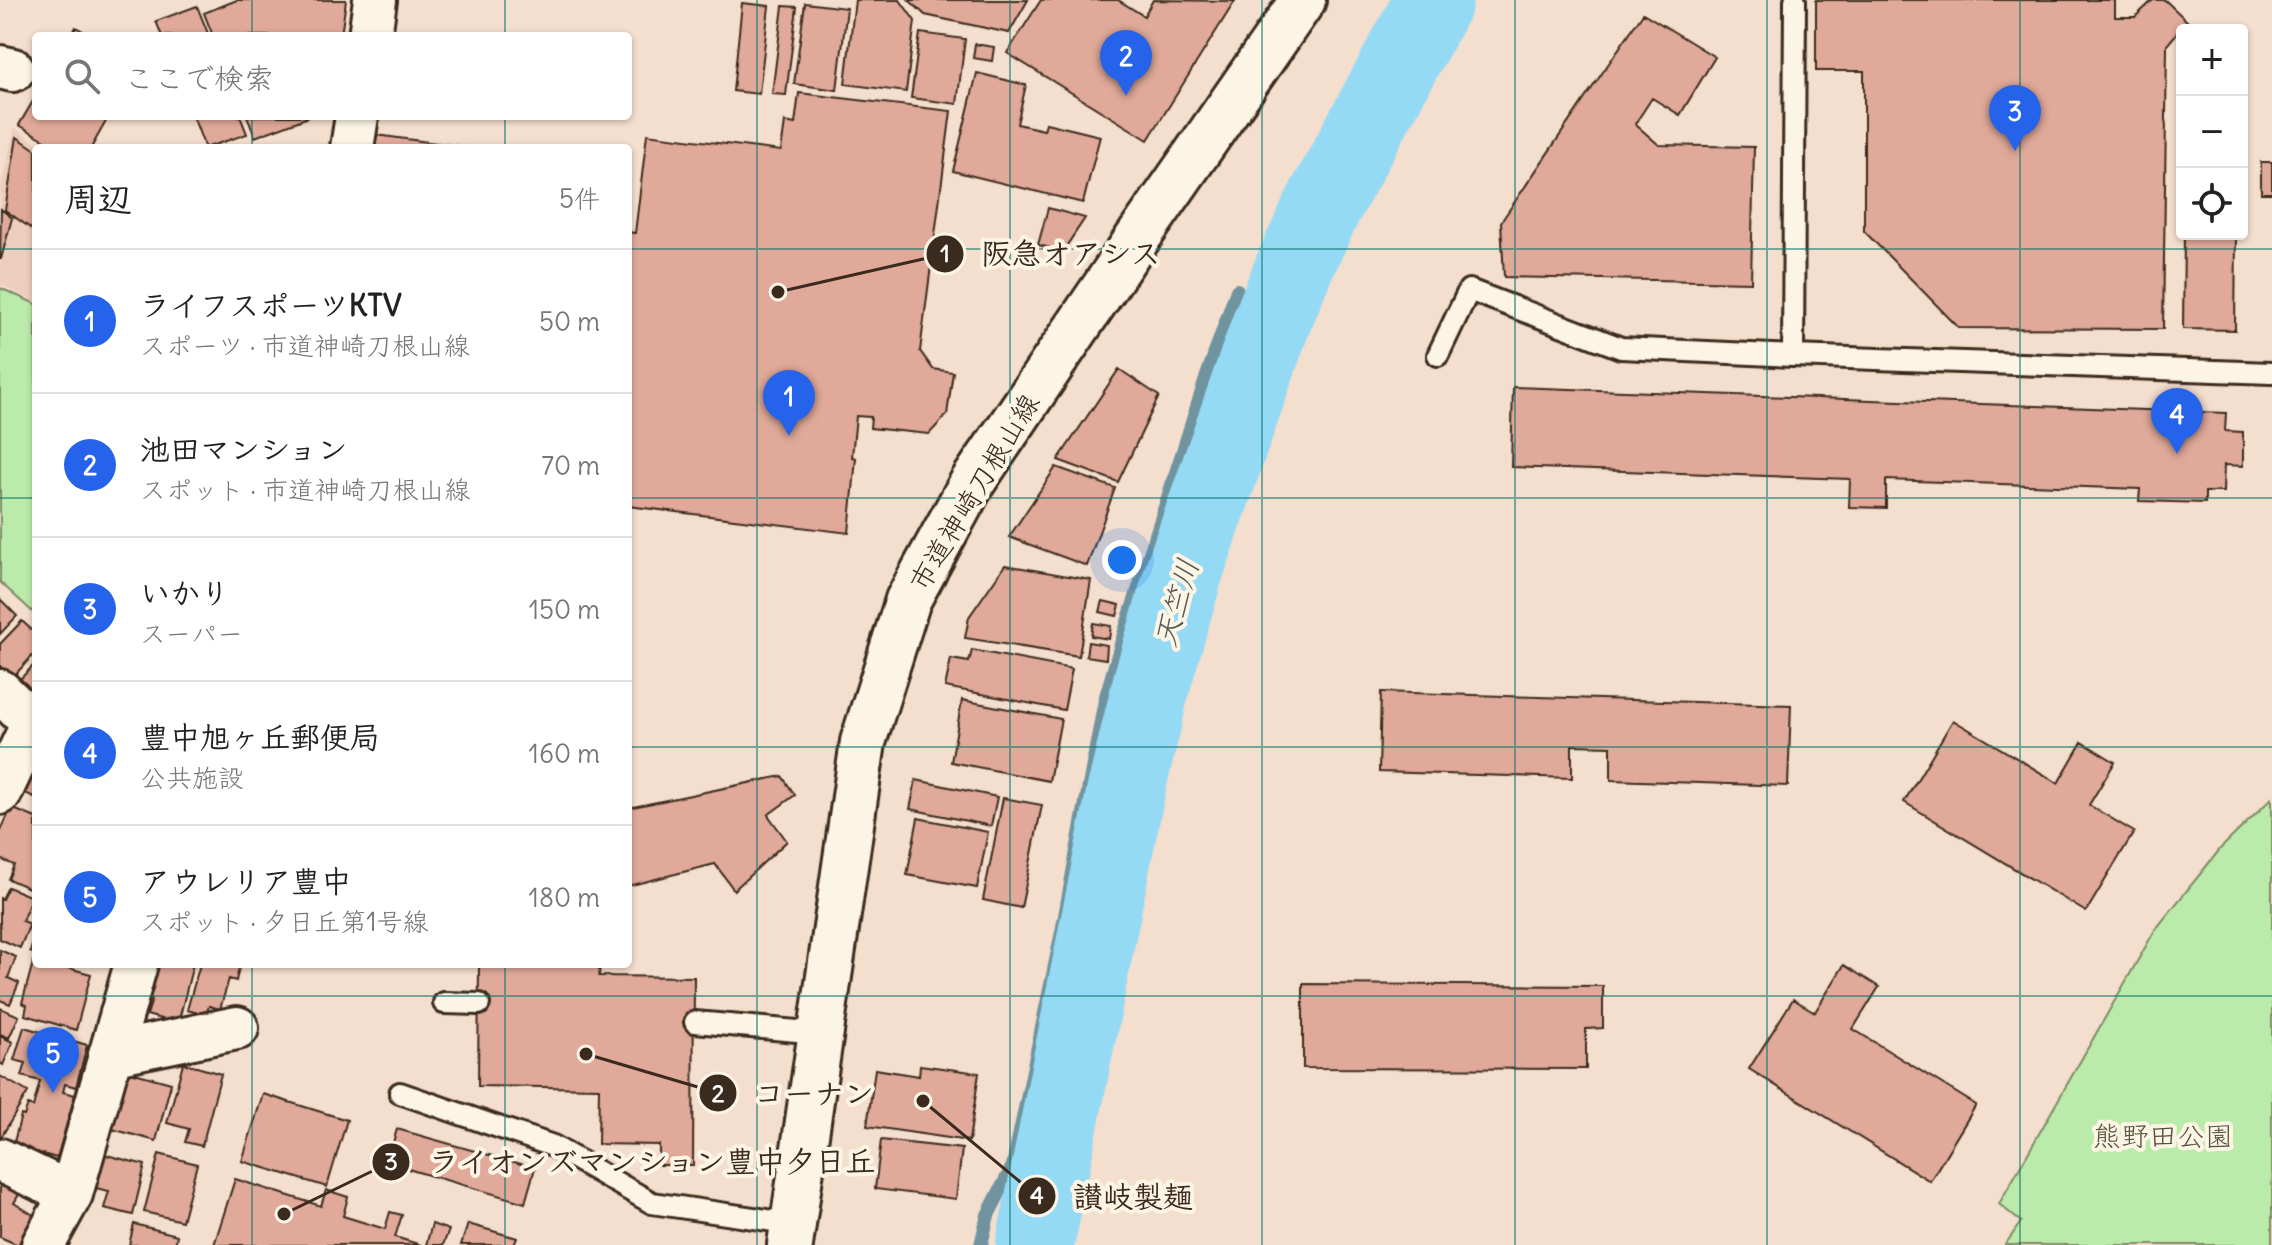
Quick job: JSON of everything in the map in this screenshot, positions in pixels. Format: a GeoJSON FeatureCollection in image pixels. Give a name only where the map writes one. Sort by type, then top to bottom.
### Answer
{"type":"FeatureCollection","features":[{"type":"Feature","properties":{"kind":"street"},"geometry":{"type":"LineString","coordinates":[[371,32],[375,0]]}},
{"type":"Feature","properties":{"kind":"street","name":"市道神崎刀根山線"},"geometry":{"type":"LineString","coordinates":[[792,1234],[863,742],[908,600],[972,483],[1303,0]]}},
{"type":"Feature","properties":{"kind":"street"},"geometry":{"type":"LineString","coordinates":[[353,144],[356,120]]}},
{"type":"Feature","properties":{"kind":"street"},"geometry":{"type":"LineString","coordinates":[[0,691],[32,722]]}},
{"type":"Feature","properties":{"kind":"street"},"geometry":{"type":"LineString","coordinates":[[0,793],[32,725]]}},
{"type":"Feature","properties":{"kind":"street"},"geometry":{"type":"LineString","coordinates":[[43,1245],[71,1194],[135,968]]}},
{"type":"Feature","properties":{"kind":"street"},"geometry":{"type":"LineString","coordinates":[[110,1054],[237,1028]]}},
{"type":"Feature","properties":{"kind":"street"},"geometry":{"type":"LineString","coordinates":[[0,1160],[71,1194]]}},
{"type":"Feature","properties":{"kind":"lane"},"geometry":{"type":"LineString","coordinates":[[1793,356],[1795,0]]}},
{"type":"Feature","properties":{"kind":"lane"},"geometry":{"type":"LineString","coordinates":[[1438,355],[1469,290],[1621,348],[2272,373]]}},
{"type":"Feature","properties":{"kind":"lane"},"geometry":{"type":"LineString","coordinates":[[444,1003],[479,1004]]}},
{"type":"Feature","properties":{"kind":"lane"},"geometry":{"type":"LineString","coordinates":[[695,1022],[820,1033]]}},
{"type":"Feature","properties":{"kind":"lane"},"geometry":{"type":"LineString","coordinates":[[400,1093],[553,1146],[652,1203],[792,1234]]}},
{"type":"Feature","properties":{"kind":"shaded area"},"geometry":{"type":"Polygon","coordinates":[[[15,128],[38,144],[32,144],[32,300],[0,284],[0,189],[15,128]]]}},
{"type":"Feature","properties":{"kind":"green space"},"geometry":{"type":"Polygon","coordinates":[[[0,288],[32,302],[32,611],[0,582],[0,288]]]}},
{"type":"Feature","properties":{"kind":"green space","name":"熊野田公園"},"geometry":{"type":"Polygon","coordinates":[[[2272,798],[2272,1245],[2005,1245],[2021,1222],[1999,1204],[2155,930],[2221,848],[2272,798]]]}},
{"type":"Feature","properties":{"kind":"building"},"geometry":{"type":"Polygon","coordinates":[[[237,0],[346,0],[342,32],[211,32],[204,13],[237,0]]]}},
{"type":"Feature","properties":{"kind":"building"},"geometry":{"type":"Polygon","coordinates":[[[855,0],[900,0],[915,21],[906,92],[845,84],[855,0]]]}},
{"type":"Feature","properties":{"kind":"building"},"geometry":{"type":"Polygon","coordinates":[[[909,0],[1028,0],[1009,33],[925,15],[909,0]]]}},
{"type":"Feature","properties":{"kind":"building"},"geometry":{"type":"Polygon","coordinates":[[[1041,0],[1118,0],[1144,16],[1153,0],[1235,1],[1148,140],[1007,53],[1041,0]]]}},
{"type":"Feature","properties":{"kind":"building"},"geometry":{"type":"Polygon","coordinates":[[[1816,0],[2115,0],[2115,17],[2135,17],[2153,0],[2165,0],[2187,21],[2176,24],[2176,34],[2167,45],[2163,329],[1959,328],[1864,231],[1864,71],[1816,71],[1816,0]]]}},
{"type":"Feature","properties":{"kind":"building"},"geometry":{"type":"Polygon","coordinates":[[[742,3],[769,6],[759,94],[733,91],[742,3]]]}},
{"type":"Feature","properties":{"kind":"building"},"geometry":{"type":"Polygon","coordinates":[[[805,3],[847,8],[837,90],[794,84],[805,3]]]}},
{"type":"Feature","properties":{"kind":"building"},"geometry":{"type":"Polygon","coordinates":[[[197,6],[207,32],[160,32],[156,21],[197,6]]]}},
{"type":"Feature","properties":{"kind":"building"},"geometry":{"type":"Polygon","coordinates":[[[783,6],[797,7],[786,95],[772,94],[783,6]]]}},
{"type":"Feature","properties":{"kind":"building"},"geometry":{"type":"Polygon","coordinates":[[[1643,13],[1715,57],[1680,115],[1652,98],[1635,124],[1659,145],[1754,147],[1751,282],[1504,277],[1501,222],[1643,13]]]}},
{"type":"Feature","properties":{"kind":"building"},"geometry":{"type":"Polygon","coordinates":[[[920,33],[965,39],[957,104],[911,98],[920,33]]]}},
{"type":"Feature","properties":{"kind":"building"},"geometry":{"type":"Polygon","coordinates":[[[975,44],[994,47],[992,61],[973,58],[975,44]]]}},
{"type":"Feature","properties":{"kind":"building"},"geometry":{"type":"Polygon","coordinates":[[[977,73],[1026,85],[1017,124],[1044,130],[1046,123],[1100,136],[1083,203],[953,171],[977,73]]]}},
{"type":"Feature","properties":{"kind":"building"},"geometry":{"type":"Polygon","coordinates":[[[799,93],[951,111],[920,351],[933,369],[953,372],[947,415],[929,434],[870,428],[871,417],[856,416],[852,457],[856,458],[849,533],[632,506],[632,233],[635,233],[647,134],[781,151],[785,122],[795,124],[799,93]]]}},
{"type":"Feature","properties":{"kind":"building"},"geometry":{"type":"Polygon","coordinates":[[[32,103],[32,120],[107,120],[93,144],[52,144],[19,125],[32,103]]]}},
{"type":"Feature","properties":{"kind":"building"},"geometry":{"type":"Polygon","coordinates":[[[194,120],[242,120],[247,134],[217,144],[204,144],[194,120]]]}},
{"type":"Feature","properties":{"kind":"building"},"geometry":{"type":"Polygon","coordinates":[[[249,120],[300,120],[255,137],[249,120]]]}},
{"type":"Feature","properties":{"kind":"building"},"geometry":{"type":"Polygon","coordinates":[[[376,135],[443,144],[375,144],[376,135]]]}},
{"type":"Feature","properties":{"kind":"building"},"geometry":{"type":"Polygon","coordinates":[[[17,137],[32,147],[32,229],[5,210],[17,137]]]}},
{"type":"Feature","properties":{"kind":"building"},"geometry":{"type":"Polygon","coordinates":[[[2261,162],[2272,162],[2272,193],[2261,193],[2261,162]]]}},
{"type":"Feature","properties":{"kind":"building"},"geometry":{"type":"Polygon","coordinates":[[[1048,208],[1085,218],[1063,251],[1038,245],[1048,208]]]}},
{"type":"Feature","properties":{"kind":"building"},"geometry":{"type":"Polygon","coordinates":[[[1,209],[12,218],[0,259],[1,209]]]}},
{"type":"Feature","properties":{"kind":"building"},"geometry":{"type":"Polygon","coordinates":[[[2184,240],[2236,240],[2235,330],[2183,329],[2184,240]]]}},
{"type":"Feature","properties":{"kind":"building"},"geometry":{"type":"Polygon","coordinates":[[[1119,369],[1159,396],[1118,482],[1058,460],[1119,369]]]}},
{"type":"Feature","properties":{"kind":"building"},"geometry":{"type":"Polygon","coordinates":[[[1513,387],[2226,413],[2225,431],[2243,432],[2243,466],[2224,465],[2223,492],[2205,492],[2205,503],[2139,501],[2140,489],[1886,480],[1886,508],[1849,507],[1850,479],[1511,467],[1513,387]]]}},
{"type":"Feature","properties":{"kind":"building"},"geometry":{"type":"Polygon","coordinates":[[[1056,467],[1115,488],[1087,566],[1009,537],[1056,467]]]}},
{"type":"Feature","properties":{"kind":"building"},"geometry":{"type":"Polygon","coordinates":[[[1005,565],[1091,580],[1079,656],[965,638],[969,617],[1005,565]]]}},
{"type":"Feature","properties":{"kind":"building"},"geometry":{"type":"Polygon","coordinates":[[[0,599],[17,616],[0,634],[0,599]]]}},
{"type":"Feature","properties":{"kind":"building"},"geometry":{"type":"Polygon","coordinates":[[[1103,601],[1120,605],[1117,616],[1100,612],[1103,601]]]}},
{"type":"Feature","properties":{"kind":"building"},"geometry":{"type":"Polygon","coordinates":[[[22,621],[32,630],[32,656],[12,678],[0,666],[0,644],[22,621]]]}},
{"type":"Feature","properties":{"kind":"building"},"geometry":{"type":"Polygon","coordinates":[[[1093,623],[1111,626],[1109,639],[1091,636],[1093,623]]]}},
{"type":"Feature","properties":{"kind":"building"},"geometry":{"type":"Polygon","coordinates":[[[1088,642],[1107,645],[1106,659],[1086,656],[1088,642]]]}},
{"type":"Feature","properties":{"kind":"building"},"geometry":{"type":"Polygon","coordinates":[[[972,650],[1072,669],[1064,710],[945,687],[951,659],[969,662],[972,650]]]}},
{"type":"Feature","properties":{"kind":"building"},"geometry":{"type":"Polygon","coordinates":[[[32,667],[32,696],[18,681],[32,667]]]}},
{"type":"Feature","properties":{"kind":"building"},"geometry":{"type":"Polygon","coordinates":[[[1381,692],[1791,705],[1788,786],[1611,780],[1611,746],[1572,745],[1572,778],[1379,772],[1381,692]]]}},
{"type":"Feature","properties":{"kind":"building"},"geometry":{"type":"Polygon","coordinates":[[[962,700],[1061,719],[1049,781],[951,762],[962,700]]]}},
{"type":"Feature","properties":{"kind":"building"},"geometry":{"type":"Polygon","coordinates":[[[1953,720],[2058,783],[2082,742],[2115,762],[2089,805],[2134,832],[2086,912],[1904,802],[1953,720]]]}},
{"type":"Feature","properties":{"kind":"building"},"geometry":{"type":"Polygon","coordinates":[[[32,766],[32,796],[21,791],[32,766]]]}},
{"type":"Feature","properties":{"kind":"building"},"geometry":{"type":"Polygon","coordinates":[[[782,776],[795,795],[768,815],[787,841],[734,890],[715,864],[632,885],[632,807],[782,776]]]}},
{"type":"Feature","properties":{"kind":"building"},"geometry":{"type":"Polygon","coordinates":[[[916,780],[997,797],[991,826],[910,809],[916,780]]]}},
{"type":"Feature","properties":{"kind":"building"},"geometry":{"type":"Polygon","coordinates":[[[1003,798],[1042,805],[1021,908],[983,900],[1003,798]]]}},
{"type":"Feature","properties":{"kind":"building"},"geometry":{"type":"Polygon","coordinates":[[[11,808],[32,816],[31,889],[8,879],[14,865],[0,859],[0,833],[11,808]]]}},
{"type":"Feature","properties":{"kind":"building"},"geometry":{"type":"Polygon","coordinates":[[[918,818],[988,832],[977,888],[907,875],[918,818]]]}},
{"type":"Feature","properties":{"kind":"building"},"geometry":{"type":"Polygon","coordinates":[[[8,887],[32,897],[22,921],[30,924],[20,948],[0,939],[0,898],[8,887]]]}},
{"type":"Feature","properties":{"kind":"building"},"geometry":{"type":"Polygon","coordinates":[[[0,950],[16,957],[8,978],[19,983],[10,1004],[0,1000],[0,950]]]}},
{"type":"Feature","properties":{"kind":"building"},"geometry":{"type":"Polygon","coordinates":[[[1844,965],[1879,987],[1853,1029],[1976,1105],[1930,1181],[1749,1069],[1793,999],[1815,1012],[1844,965]]]}},
{"type":"Feature","properties":{"kind":"building"},"geometry":{"type":"Polygon","coordinates":[[[32,966],[68,968],[91,974],[76,1030],[25,1015],[27,1005],[22,1003],[32,966]]]}},
{"type":"Feature","properties":{"kind":"building"},"geometry":{"type":"Polygon","coordinates":[[[152,968],[192,968],[178,1024],[147,1015],[152,999],[144,997],[152,968]]]}},
{"type":"Feature","properties":{"kind":"building"},"geometry":{"type":"Polygon","coordinates":[[[199,968],[239,968],[236,981],[229,979],[220,1009],[209,1006],[206,1015],[187,1010],[199,968]]]}},
{"type":"Feature","properties":{"kind":"building"},"geometry":{"type":"Polygon","coordinates":[[[479,968],[600,968],[599,976],[694,977],[693,1165],[659,1165],[659,1145],[598,1144],[599,1088],[478,1086],[479,968]]]}},
{"type":"Feature","properties":{"kind":"building"},"geometry":{"type":"Polygon","coordinates":[[[1303,984],[1603,986],[1603,1028],[1586,1029],[1586,1069],[1303,1068],[1303,984]]]}},
{"type":"Feature","properties":{"kind":"building"},"geometry":{"type":"Polygon","coordinates":[[[0,1008],[19,1016],[9,1038],[0,1034],[0,1008]]]}},
{"type":"Feature","properties":{"kind":"building"},"geometry":{"type":"Polygon","coordinates":[[[24,1027],[87,1045],[76,1087],[65,1084],[63,1092],[75,1095],[57,1158],[13,1146],[21,1115],[24,1116],[28,1105],[33,1107],[40,1081],[22,1076],[26,1063],[14,1060],[24,1027]]]}},
{"type":"Feature","properties":{"kind":"building"},"geometry":{"type":"Polygon","coordinates":[[[0,1036],[13,1042],[3,1065],[0,1063],[0,1036]]]}},
{"type":"Feature","properties":{"kind":"building"},"geometry":{"type":"Polygon","coordinates":[[[183,1063],[221,1074],[202,1146],[185,1142],[189,1129],[167,1123],[183,1063]]]}},
{"type":"Feature","properties":{"kind":"building"},"geometry":{"type":"Polygon","coordinates":[[[920,1065],[979,1073],[969,1141],[867,1126],[875,1069],[919,1076],[920,1065]]]}},
{"type":"Feature","properties":{"kind":"building"},"geometry":{"type":"Polygon","coordinates":[[[127,1071],[171,1083],[156,1141],[112,1129],[127,1071]]]}},
{"type":"Feature","properties":{"kind":"building"},"geometry":{"type":"Polygon","coordinates":[[[0,1076],[28,1092],[0,1139],[0,1076]]]}},
{"type":"Feature","properties":{"kind":"building"},"geometry":{"type":"Polygon","coordinates":[[[263,1094],[347,1120],[327,1187],[242,1161],[263,1094]]]}},
{"type":"Feature","properties":{"kind":"building"},"geometry":{"type":"Polygon","coordinates":[[[397,1129],[535,1168],[525,1203],[387,1163],[397,1129]]]}},
{"type":"Feature","properties":{"kind":"building"},"geometry":{"type":"Polygon","coordinates":[[[881,1140],[962,1149],[956,1199],[875,1189],[881,1140]]]}},
{"type":"Feature","properties":{"kind":"building"},"geometry":{"type":"Polygon","coordinates":[[[99,1153],[145,1165],[133,1215],[104,1208],[109,1191],[91,1187],[99,1153]]]}},
{"type":"Feature","properties":{"kind":"building"},"geometry":{"type":"Polygon","coordinates":[[[159,1154],[197,1164],[182,1221],[144,1212],[159,1154]]]}},
{"type":"Feature","properties":{"kind":"building"},"geometry":{"type":"Polygon","coordinates":[[[0,1178],[21,1191],[14,1203],[35,1216],[18,1245],[0,1237],[0,1178]]]}},
{"type":"Feature","properties":{"kind":"building"},"geometry":{"type":"Polygon","coordinates":[[[235,1179],[321,1206],[326,1190],[348,1197],[343,1216],[385,1229],[390,1212],[402,1215],[395,1237],[421,1245],[214,1245],[235,1179]]]}},
{"type":"Feature","properties":{"kind":"building"},"geometry":{"type":"Polygon","coordinates":[[[134,1224],[177,1235],[175,1245],[129,1245],[134,1224]]]}},
{"type":"Feature","properties":{"kind":"building"},"geometry":{"type":"Polygon","coordinates":[[[432,1224],[449,1230],[443,1245],[426,1245],[432,1224]]]}},
{"type":"Feature","properties":{"kind":"building"},"geometry":{"type":"Polygon","coordinates":[[[468,1224],[517,1238],[514,1245],[461,1245],[468,1224]]]}},
{"type":"Feature","properties":{"kind":"waterway","name":"天竺川"},"geometry":{"type":"LineString","coordinates":[[1035,1245],[1126,790],[1152,682],[1185,569],[1271,324],[1295,265],[1324,204],[1434,0]]}},
{"type":"Feature","properties":{"kind":"waterway"},"geometry":{"type":"LineString","coordinates":[[981,1245],[988,1215],[1013,1166],[1062,932],[1105,700],[1237,290]]}},
{"type":"Feature","properties":{"kind":"place","name":"池田マンション"},"geometry":{"type":"Point","coordinates":[1126,96]}},
{"type":"Feature","properties":{"kind":"place","name":"いかり"},"geometry":{"type":"Point","coordinates":[2015,151]}},
{"type":"Feature","properties":{"kind":"place","name":"阪急オアシス"},"geometry":{"type":"Point","coordinates":[778,292]}},
{"type":"Feature","properties":{"kind":"place","name":"ライフスポーツKTV"},"geometry":{"type":"Point","coordinates":[789,436]}},
{"type":"Feature","properties":{"kind":"place","name":"豊中旭ヶ丘郵便局"},"geometry":{"type":"Point","coordinates":[2177,454]}},
{"type":"Feature","properties":{"kind":"place","name":"コーナン"},"geometry":{"type":"Point","coordinates":[586,1054]}},
{"type":"Feature","properties":{"kind":"place","name":"アウレリア豊中"},"geometry":{"type":"Point","coordinates":[53,1093]}},
{"type":"Feature","properties":{"kind":"place","name":"讃岐製麺"},"geometry":{"type":"Point","coordinates":[923,1101]}},
{"type":"Feature","properties":{"kind":"place","name":"ライオンズマンション豊中夕日丘"},"geometry":{"type":"Point","coordinates":[284,1214]}}]}
